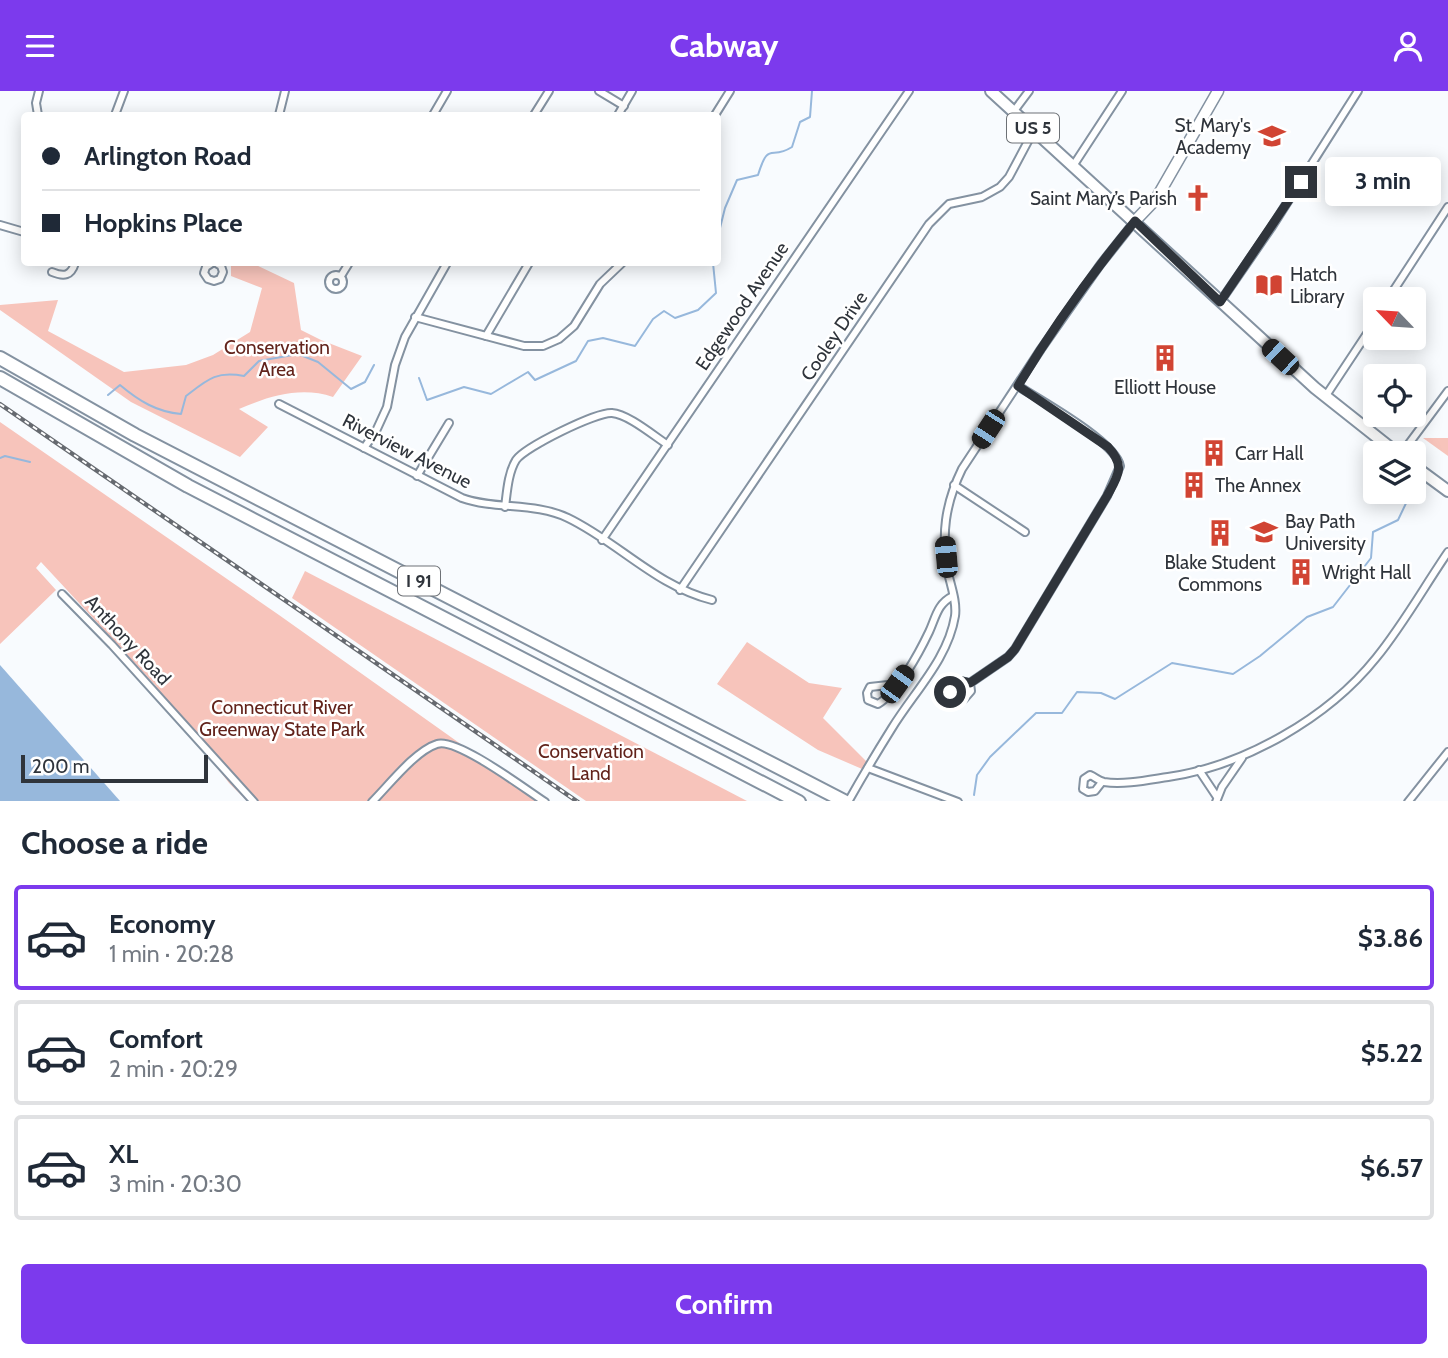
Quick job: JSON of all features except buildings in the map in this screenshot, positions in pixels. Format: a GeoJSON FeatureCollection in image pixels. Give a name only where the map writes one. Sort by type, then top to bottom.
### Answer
{"type":"FeatureCollection","features":[{"type":"Feature","properties":{"kind":"highway","name":"I 91"},"geometry":{"type":"LineString","coordinates":[[0,358],[114,424],[845,801]]}},
{"type":"Feature","properties":{"kind":"highway","name":"I 91"},"geometry":{"type":"LineString","coordinates":[[0,378],[188,486],[799,801]]}},
{"type":"Feature","properties":{"kind":"main road","name":"US 5"},"geometry":{"type":"LineString","coordinates":[[991,91],[1325,397],[1383,441]]}},
{"type":"Feature","properties":{"kind":"main road"},"geometry":{"type":"LineString","coordinates":[[1135,221],[1156,199],[1218,91]]}},
{"type":"Feature","properties":{"kind":"main road"},"geometry":{"type":"LineString","coordinates":[[1426,475],[1448,491]]}},
{"type":"Feature","properties":{"kind":"street"},"geometry":{"type":"LineString","coordinates":[[37,112],[39,91]]}},
{"type":"Feature","properties":{"kind":"street"},"geometry":{"type":"LineString","coordinates":[[116,112],[124,91]]}},
{"type":"Feature","properties":{"kind":"street"},"geometry":{"type":"LineString","coordinates":[[280,112],[285,91]]}},
{"type":"Feature","properties":{"kind":"street"},"geometry":{"type":"LineString","coordinates":[[435,112],[447,91]]}},
{"type":"Feature","properties":{"kind":"street"},"geometry":{"type":"LineString","coordinates":[[536,112],[549,91]]}},
{"type":"Feature","properties":{"kind":"street"},"geometry":{"type":"LineString","coordinates":[[599,91],[624,106]]}},
{"type":"Feature","properties":{"kind":"street"},"geometry":{"type":"LineString","coordinates":[[620,112],[632,91]]}},
{"type":"Feature","properties":{"kind":"street"},"geometry":{"type":"LineString","coordinates":[[717,112],[730,91]]}},
{"type":"Feature","properties":{"kind":"street","name":"Edgewood Avenue"},"geometry":{"type":"LineString","coordinates":[[602,540],[909,91]]}},
{"type":"Feature","properties":{"kind":"street"},"geometry":{"type":"LineString","coordinates":[[1014,111],[1029,91]]}},
{"type":"Feature","properties":{"kind":"street"},"geometry":{"type":"LineString","coordinates":[[1073,166],[1122,91]]}},
{"type":"Feature","properties":{"kind":"street"},"geometry":{"type":"LineString","coordinates":[[1220,302],[1272,228],[1358,91]]}},
{"type":"Feature","properties":{"kind":"street","name":"Cooley Drive"},"geometry":{"type":"LineString","coordinates":[[680,590],[929,224],[949,204],[982,197],[1000,187],[1009,177],[1034,129]]}},
{"type":"Feature","properties":{"kind":"street"},"geometry":{"type":"LineString","coordinates":[[1396,287],[1448,207]]}},
{"type":"Feature","properties":{"kind":"street"},"geometry":{"type":"LineString","coordinates":[[845,801],[942,652],[954,618],[944,534],[947,508],[954,485],[975,448],[1100,265],[1135,221]]}},
{"type":"Feature","properties":{"kind":"street"},"geometry":{"type":"LineString","coordinates":[[0,225],[21,231]]}},
{"type":"Feature","properties":{"kind":"street"},"geometry":{"type":"LineString","coordinates":[[52,272],[61,276],[67,275],[74,266]]}},
{"type":"Feature","properties":{"kind":"street"},"geometry":{"type":"LineString","coordinates":[[341,276],[347,266]]}},
{"type":"Feature","properties":{"kind":"street"},"geometry":{"type":"LineString","coordinates":[[364,448],[376,431],[387,407],[395,365],[415,317],[445,266]]}},
{"type":"Feature","properties":{"kind":"street"},"geometry":{"type":"LineString","coordinates":[[486,336],[527,266]]}},
{"type":"Feature","properties":{"kind":"street"},"geometry":{"type":"LineString","coordinates":[[415,317],[528,347],[552,343],[574,326],[600,284],[619,266]]}},
{"type":"Feature","properties":{"kind":"street"},"geometry":{"type":"LineString","coordinates":[[1325,397],[1363,340]]}},
{"type":"Feature","properties":{"kind":"street"},"geometry":{"type":"LineString","coordinates":[[970,683],[1008,657],[1015,649],[1107,496],[1119,467],[1116,455],[1096,437],[1018,386]]}},
{"type":"Feature","properties":{"kind":"street"},"geometry":{"type":"LineString","coordinates":[[1408,441],[1448,391]]}},
{"type":"Feature","properties":{"kind":"street","name":"Riverview Avenue"},"geometry":{"type":"LineString","coordinates":[[279,404],[417,476],[474,502],[558,514],[577,523],[680,590],[712,600]]}},
{"type":"Feature","properties":{"kind":"street"},"geometry":{"type":"LineString","coordinates":[[505,507],[512,469],[520,456],[540,443],[598,415],[617,414],[668,445]]}},
{"type":"Feature","properties":{"kind":"street"},"geometry":{"type":"LineString","coordinates":[[417,476],[449,423]]}},
{"type":"Feature","properties":{"kind":"street"},"geometry":{"type":"LineString","coordinates":[[954,485],[1025,532]]}},
{"type":"Feature","properties":{"kind":"street"},"geometry":{"type":"LineString","coordinates":[[1102,782],[1160,778],[1242,757],[1313,716],[1363,673],[1397,629],[1448,552]]}},
{"type":"Feature","properties":{"kind":"street","name":"Anthony Road"},"geometry":{"type":"LineString","coordinates":[[62,594],[254,801]]}},
{"type":"Feature","properties":{"kind":"street"},"geometry":{"type":"LineString","coordinates":[[897,684],[870,687],[868,700],[881,703],[897,684],[921,648],[940,606],[953,596]]}},
{"type":"Feature","properties":{"kind":"street"},"geometry":{"type":"LineString","coordinates":[[372,801],[427,748],[439,742],[465,750],[545,801]]}},
{"type":"Feature","properties":{"kind":"street"},"geometry":{"type":"LineString","coordinates":[[1408,801],[1448,752]]}},
{"type":"Feature","properties":{"kind":"street"},"geometry":{"type":"LineString","coordinates":[[1217,799],[1242,757]]}},
{"type":"Feature","properties":{"kind":"street"},"geometry":{"type":"LineString","coordinates":[[868,768],[958,801]]}},
{"type":"Feature","properties":{"kind":"street"},"geometry":{"type":"LineString","coordinates":[[1199,770],[1209,782],[1217,799]]}},
{"type":"Feature","properties":{"kind":"green space","name":"Conservation Area"},"geometry":{"type":"Polygon","coordinates":[[[231,266],[258,266],[294,283],[301,330],[362,356],[333,397],[309,392],[285,394],[239,409],[268,427],[240,457],[131,402],[0,310],[0,305],[58,300],[48,331],[124,372],[186,365],[213,355],[250,332],[262,288],[231,276],[231,266]]]}},
{"type":"Feature","properties":{"kind":"green space","name":"Connecticut River Greenway State Park"},"geometry":{"type":"Polygon","coordinates":[[[0,422],[541,801],[247,801],[229,783],[155,685],[41,562],[36,568],[56,590],[0,644],[0,422]]]}},
{"type":"Feature","properties":{"kind":"green space"},"geometry":{"type":"Polygon","coordinates":[[[1423,438],[1448,438],[1448,456],[1423,438]]]}},
{"type":"Feature","properties":{"kind":"green space","name":"Conservation Land"},"geometry":{"type":"Polygon","coordinates":[[[305,571],[747,801],[586,801],[292,598],[305,571]]]}},
{"type":"Feature","properties":{"kind":"green space"},"geometry":{"type":"Polygon","coordinates":[[[747,642],[809,683],[842,688],[823,718],[883,778],[818,750],[717,684],[747,642]]]}},
{"type":"Feature","properties":{"kind":"water"},"geometry":{"type":"Polygon","coordinates":[[[0,665],[120,801],[0,801],[0,665]]]}},
{"type":"Feature","properties":{"kind":"waterway"},"geometry":{"type":"LineString","coordinates":[[721,224],[737,180],[758,175],[768,154],[792,147],[800,122],[810,117],[812,91]]}},
{"type":"Feature","properties":{"kind":"waterway"},"geometry":{"type":"LineString","coordinates":[[419,378],[427,400],[464,387],[491,394],[528,372],[535,380],[576,361],[588,341],[603,338],[635,346],[653,319],[664,311],[675,318],[698,310],[716,293],[713,266]]}},
{"type":"Feature","properties":{"kind":"waterway"},"geometry":{"type":"LineString","coordinates":[[108,395],[120,385],[149,405],[181,414],[186,396],[200,385],[219,376],[244,376],[259,361],[298,354],[318,362],[351,389],[365,382],[374,365]]}},
{"type":"Feature","properties":{"kind":"waterway"},"geometry":{"type":"LineString","coordinates":[[0,458],[5,456],[30,462]]}},
{"type":"Feature","properties":{"kind":"waterway"},"geometry":{"type":"LineString","coordinates":[[974,795],[977,775],[990,757],[1036,713],[1062,713],[1077,692],[1101,693],[1115,699],[1172,663],[1233,674],[1260,656],[1307,617],[1333,607],[1371,558],[1373,532],[1398,520],[1406,504]]}},
{"type":"Feature","properties":{"kind":"railway"},"geometry":{"type":"LineString","coordinates":[[0,404],[577,801]]}},
{"type":"Feature","properties":{"kind":"place","name":"St. Mary's Academy"},"geometry":{"type":"Point","coordinates":[1272,136]}},
{"type":"Feature","properties":{"kind":"place","name":"Saint Mary’s Parish"},"geometry":{"type":"Point","coordinates":[1198,198]}},
{"type":"Feature","properties":{"kind":"place","name":"Hatch Library"},"geometry":{"type":"Point","coordinates":[1269,285]}},
{"type":"Feature","properties":{"kind":"place","name":"Elliott House"},"geometry":{"type":"Point","coordinates":[1165,358]}},
{"type":"Feature","properties":{"kind":"place","name":"Carr Hall"},"geometry":{"type":"Point","coordinates":[1214,453]}},
{"type":"Feature","properties":{"kind":"place","name":"The Annex"},"geometry":{"type":"Point","coordinates":[1194,485]}},
{"type":"Feature","properties":{"kind":"place","name":"Bay Path University"},"geometry":{"type":"Point","coordinates":[1264,532]}},
{"type":"Feature","properties":{"kind":"place","name":"Blake Student Commons"},"geometry":{"type":"Point","coordinates":[1220,533]}},
{"type":"Feature","properties":{"kind":"place","name":"Wright Hall"},"geometry":{"type":"Point","coordinates":[1301,572]}},
{"type":"Feature","properties":{"kind":"route"},"geometry":{"type":"LineString","coordinates":[[950,692],[957,680],[970,683],[1008,657],[1015,649],[1107,496],[1119,471],[1119,461],[1108,447],[1018,386],[1041,349],[1100,265],[1135,221],[1220,302],[1301,182]]}}]}
